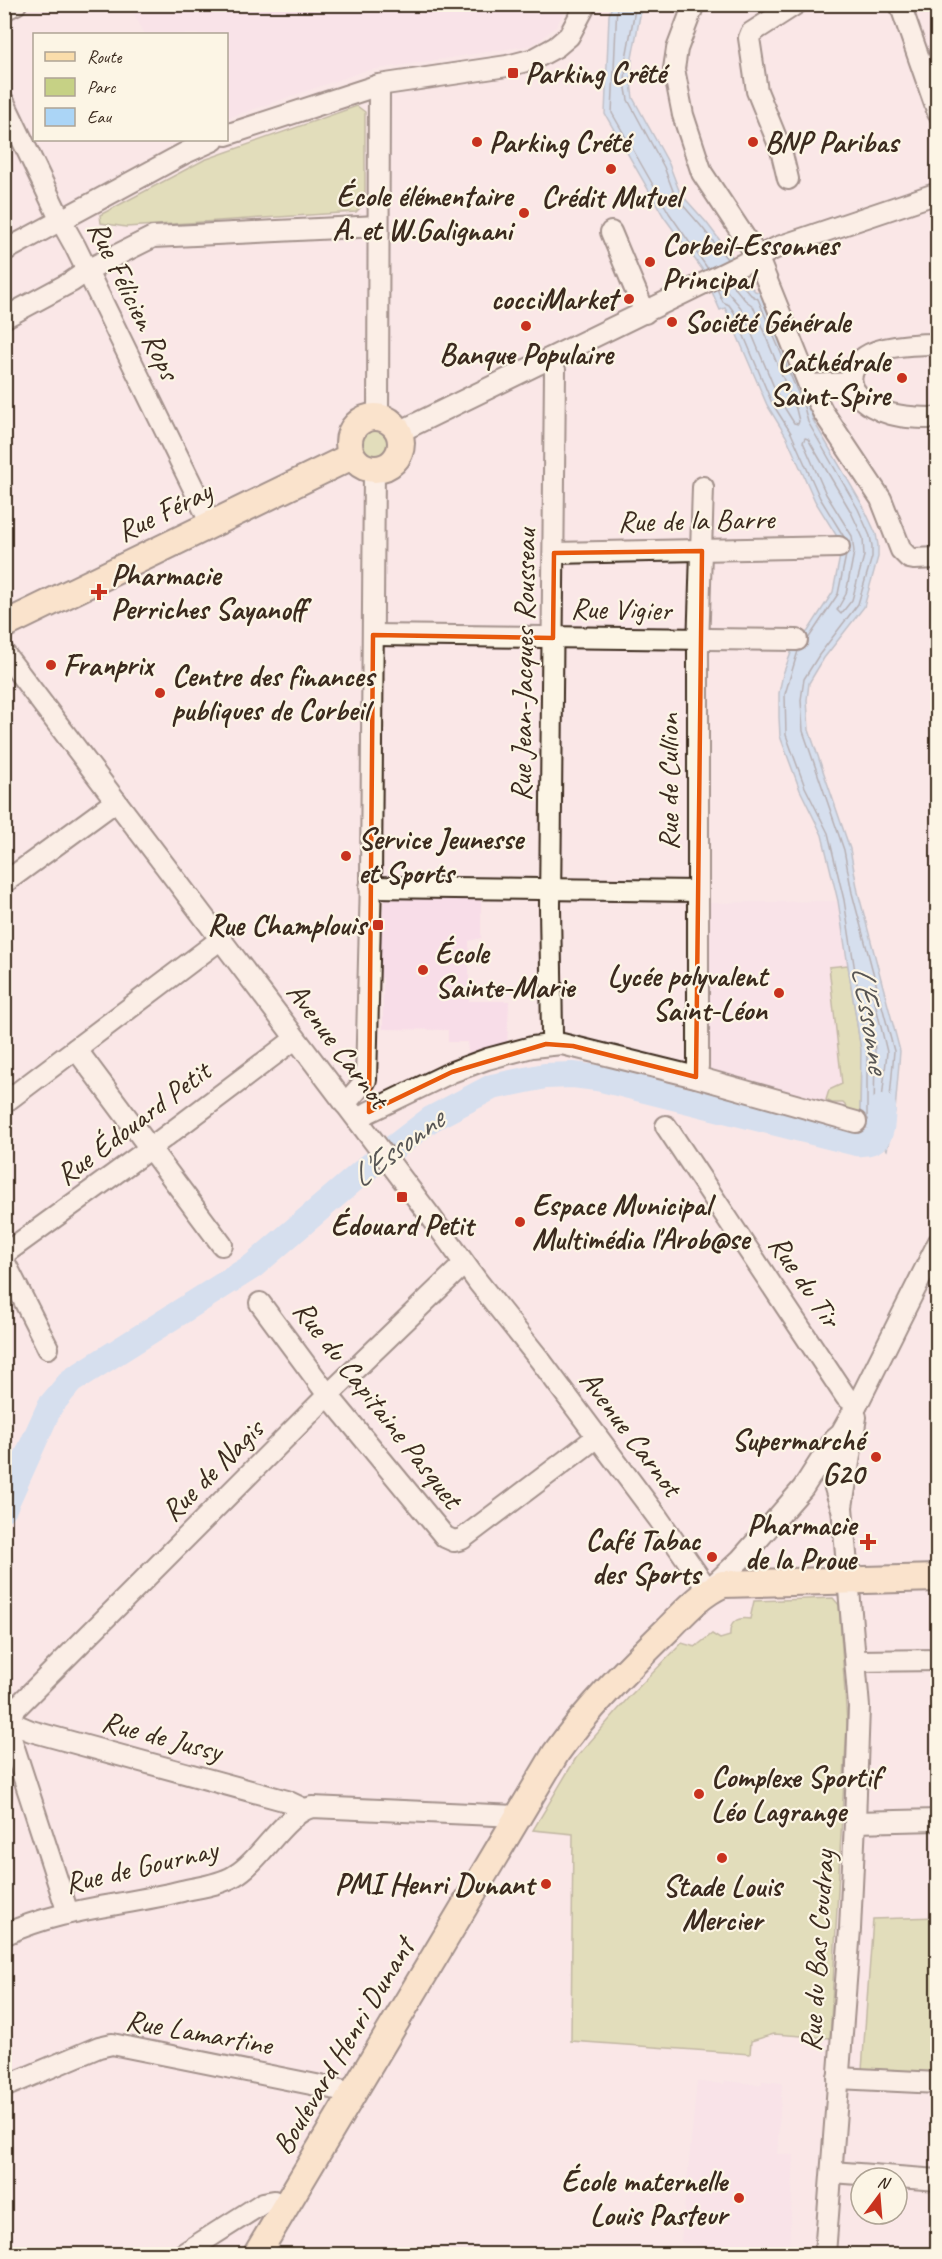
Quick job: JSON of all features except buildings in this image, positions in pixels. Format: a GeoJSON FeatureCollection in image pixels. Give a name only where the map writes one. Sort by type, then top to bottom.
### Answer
{"type":"FeatureCollection","features":[{"type":"Feature","properties":{"kind":"main road"},"geometry":{"type":"LineString","coordinates":[[369,417],[378,417],[390,422],[399,432],[401,447],[394,461],[381,469],[361,465],[352,456],[349,440],[356,425],[369,417]]}},
{"type":"Feature","properties":{"kind":"main road","name":"Rue Féray"},"geometry":{"type":"LineString","coordinates":[[4,625],[352,456]]}},
{"type":"Feature","properties":{"kind":"main road"},"geometry":{"type":"LineString","coordinates":[[708,1590],[723,1584],[740,1571],[854,1580],[938,1578]]}},
{"type":"Feature","properties":{"kind":"main road","name":"Boulevard Henri Dunant"},"geometry":{"type":"LineString","coordinates":[[257,2254],[556,1753],[574,1729],[642,1654],[708,1590]]}},
{"type":"Feature","properties":{"kind":"street"},"geometry":{"type":"LineString","coordinates":[[4,10],[16,4]]}},
{"type":"Feature","properties":{"kind":"street"},"geometry":{"type":"LineString","coordinates":[[228,134],[379,84],[507,66],[534,59],[556,47],[569,36],[586,4]]}},
{"type":"Feature","properties":{"kind":"street"},"geometry":{"type":"LineString","coordinates":[[694,4],[675,56],[675,78],[683,115],[702,173],[757,256],[809,385],[823,412],[881,499],[899,545],[909,558],[938,558]]}},
{"type":"Feature","properties":{"kind":"street"},"geometry":{"type":"LineString","coordinates":[[788,179],[781,150],[757,91],[749,38],[751,33],[796,4]]}},
{"type":"Feature","properties":{"kind":"street"},"geometry":{"type":"LineString","coordinates":[[900,4],[938,113]]}},
{"type":"Feature","properties":{"kind":"street"},"geometry":{"type":"LineString","coordinates":[[378,417],[379,84]]}},
{"type":"Feature","properties":{"kind":"street","name":"Rue Félicien Rops"},"geometry":{"type":"LineString","coordinates":[[4,102],[211,524]]}},
{"type":"Feature","properties":{"kind":"street"},"geometry":{"type":"LineString","coordinates":[[4,251],[185,153],[212,141]]}},
{"type":"Feature","properties":{"kind":"street"},"geometry":{"type":"LineString","coordinates":[[399,432],[757,256],[864,216],[938,193]]}},
{"type":"Feature","properties":{"kind":"street"},"geometry":{"type":"LineString","coordinates":[[4,318],[93,267],[153,237],[378,225]]}},
{"type":"Feature","properties":{"kind":"street"},"geometry":{"type":"LineString","coordinates":[[611,232],[645,313]]}},
{"type":"Feature","properties":{"kind":"street"},"geometry":{"type":"LineString","coordinates":[[938,344],[896,346],[862,358],[854,369],[851,382],[855,392],[880,411],[902,416],[938,418]]}},
{"type":"Feature","properties":{"kind":"street","name":"Rue Jean-Jacques Rousseau"},"geometry":{"type":"LineString","coordinates":[[549,359],[555,370],[550,890],[554,1044]]}},
{"type":"Feature","properties":{"kind":"street"},"geometry":{"type":"LineString","coordinates":[[809,385],[851,382]]}},
{"type":"Feature","properties":{"kind":"street"},"geometry":{"type":"LineString","coordinates":[[366,1123],[374,469]]}},
{"type":"Feature","properties":{"kind":"street","name":"Rue de Cullion"},"geometry":{"type":"LineString","coordinates":[[696,1077],[698,1066],[698,640],[703,488]]}},
{"type":"Feature","properties":{"kind":"street","name":"Rue de la Barre"},"geometry":{"type":"LineString","coordinates":[[554,553],[838,547]]}},
{"type":"Feature","properties":{"kind":"street","name":"Rue Vigier"},"geometry":{"type":"LineString","coordinates":[[373,635],[797,640]]}},
{"type":"Feature","properties":{"kind":"street","name":"Avenue Carnot"},"geometry":{"type":"LineString","coordinates":[[4,653],[345,1104],[366,1123],[396,1172],[597,1437],[708,1590]]}},
{"type":"Feature","properties":{"kind":"street"},"geometry":{"type":"LineString","coordinates":[[4,883],[116,801]]}},
{"type":"Feature","properties":{"kind":"street"},"geometry":{"type":"LineString","coordinates":[[370,887],[697,891]]}},
{"type":"Feature","properties":{"kind":"street"},"geometry":{"type":"LineString","coordinates":[[4,1103],[221,939]]}},
{"type":"Feature","properties":{"kind":"street","name":"Rue Édouard Petit"},"geometry":{"type":"LineString","coordinates":[[4,1254],[295,1039]]}},
{"type":"Feature","properties":{"kind":"street"},"geometry":{"type":"LineString","coordinates":[[366,1123],[460,1068],[520,1050],[554,1044],[573,1046],[696,1077],[856,1122]]}},
{"type":"Feature","properties":{"kind":"street"},"geometry":{"type":"LineString","coordinates":[[76,1049],[222,1245]]}},
{"type":"Feature","properties":{"kind":"street"},"geometry":{"type":"LineString","coordinates":[[345,1104],[366,1080]]}},
{"type":"Feature","properties":{"kind":"street","name":"Rue du Tir"},"geometry":{"type":"LineString","coordinates":[[666,1126],[846,1397],[857,1405]]}},
{"type":"Feature","properties":{"kind":"street"},"geometry":{"type":"LineString","coordinates":[[831,1479],[834,1454],[841,1433],[936,1252]]}},
{"type":"Feature","properties":{"kind":"street"},"geometry":{"type":"LineString","coordinates":[[4,1261],[48,1347]]}},
{"type":"Feature","properties":{"kind":"street","name":"Rue de Nagis"},"geometry":{"type":"LineString","coordinates":[[5,1720],[328,1395],[464,1264]]}},
{"type":"Feature","properties":{"kind":"street","name":"Rue du Capitaine Pasquet"},"geometry":{"type":"LineString","coordinates":[[260,1303],[328,1395],[445,1537],[454,1542],[462,1539],[597,1437]]}},
{"type":"Feature","properties":{"kind":"street"},"geometry":{"type":"LineString","coordinates":[[842,1507],[857,1405]]}},
{"type":"Feature","properties":{"kind":"street"},"geometry":{"type":"LineString","coordinates":[[740,1571],[803,1488],[835,1438],[841,1433]]}},
{"type":"Feature","properties":{"kind":"street"},"geometry":{"type":"LineString","coordinates":[[803,1488],[839,1475],[842,1507]]}},
{"type":"Feature","properties":{"kind":"street","name":"Rue du Bas Coudray"},"geometry":{"type":"LineString","coordinates":[[825,2254],[850,1929],[859,1707],[854,1580],[842,1507]]}},
{"type":"Feature","properties":{"kind":"street"},"geometry":{"type":"LineString","coordinates":[[856,1661],[938,1660]]}},
{"type":"Feature","properties":{"kind":"street"},"geometry":{"type":"LineString","coordinates":[[5,1720],[68,1913]]}},
{"type":"Feature","properties":{"kind":"street","name":"Rue de Jussy"},"geometry":{"type":"LineString","coordinates":[[5,1720],[31,1731],[276,1798],[304,1809]]}},
{"type":"Feature","properties":{"kind":"street"},"geometry":{"type":"LineString","coordinates":[[304,1809],[321,1807],[519,1816]]}},
{"type":"Feature","properties":{"kind":"street","name":"Rue de Gournay"},"geometry":{"type":"LineString","coordinates":[[4,1935],[42,1920],[68,1913],[149,1899],[227,1880],[243,1870],[304,1809]]}},
{"type":"Feature","properties":{"kind":"street"},"geometry":{"type":"LineString","coordinates":[[855,1822],[938,1820]]}},
{"type":"Feature","properties":{"kind":"street","name":"Rue Lamartine"},"geometry":{"type":"LineString","coordinates":[[4,2086],[99,2047],[112,2044],[340,2090],[352,2096]]}},
{"type":"Feature","properties":{"kind":"street"},"geometry":{"type":"LineString","coordinates":[[838,2078],[938,2083]]}},
{"type":"Feature","properties":{"kind":"street"},"geometry":{"type":"LineString","coordinates":[[832,2172],[938,2180]]}},
{"type":"Feature","properties":{"kind":"street"},"geometry":{"type":"LineString","coordinates":[[183,2254],[263,2204],[274,2201],[285,2206]]}},
{"type":"Feature","properties":{"kind":"highlighted area"},"geometry":{"type":"Polygon","coordinates":[[[702,551],[696,1077],[573,1046],[546,1044],[452,1072],[369,1112],[373,635],[553,638],[554,553],[702,551]]]}},
{"type":"Feature","properties":{"kind":"shaded area"},"geometry":{"type":"Polygon","coordinates":[[[129,5],[568,5],[556,26],[531,45],[364,71],[228,118],[228,33],[144,33],[129,5]]]}},
{"type":"Feature","properties":{"kind":"shaded area","name":"École Sainte-Marie"},"geometry":{"type":"Polygon","coordinates":[[[387,897],[481,899],[481,938],[469,941],[469,1001],[509,1001],[507,1046],[469,1058],[467,1042],[448,1042],[448,1030],[383,1029],[383,978],[376,978],[378,922],[382,920],[384,900],[387,897]]]}},
{"type":"Feature","properties":{"kind":"shaded area","name":"Lycée polyvalent Saint-Léon"},"geometry":{"type":"Polygon","coordinates":[[[838,901],[861,1050],[860,1121],[843,1103],[832,1103],[708,1071],[704,1067],[706,903],[838,901]]]}},
{"type":"Feature","properties":{"kind":"shaded area","name":"École maternelle Louis Pasteur"},"geometry":{"type":"Polygon","coordinates":[[[725,2081],[762,2085],[762,2081],[782,2083],[777,2154],[794,2155],[789,2251],[703,2247],[681,2242],[697,2082],[724,2084],[725,2081]]]}},
{"type":"Feature","properties":{"kind":"green space"},"geometry":{"type":"Polygon","coordinates":[[[357,106],[365,112],[365,203],[356,212],[126,227],[101,223],[100,215],[204,160],[357,106]]]}},
{"type":"Feature","properties":{"kind":"green space"},"geometry":{"type":"Polygon","coordinates":[[[370,431],[380,431],[387,438],[387,448],[380,455],[370,455],[363,448],[363,438],[370,431]]]}},
{"type":"Feature","properties":{"kind":"green space"},"geometry":{"type":"Polygon","coordinates":[[[848,965],[861,1050],[860,1121],[843,1103],[832,1103],[826,1100],[829,1090],[842,1084],[829,967],[848,965]]]}},
{"type":"Feature","properties":{"kind":"green space","name":"Complexe Sportif Léo Lagrange"},"geometry":{"type":"Polygon","coordinates":[[[833,1598],[839,1605],[847,1723],[830,2038],[774,2034],[751,2041],[750,2054],[571,2041],[573,1834],[533,1830],[576,1758],[629,1697],[682,1643],[695,1647],[712,1634],[720,1639],[730,1636],[732,1624],[741,1619],[750,1619],[754,1601],[833,1598]]]}},
{"type":"Feature","properties":{"kind":"green space"},"geometry":{"type":"Polygon","coordinates":[[[937,1917],[937,2073],[862,2070],[873,1919],[937,1917]]]}},
{"type":"Feature","properties":{"kind":"water"},"geometry":{"type":"Polygon","coordinates":[[[612,5],[642,5],[632,58],[633,98],[669,164],[680,193],[731,255],[743,278],[755,291],[762,293],[809,405],[813,420],[863,506],[876,534],[878,557],[864,607],[824,658],[809,683],[807,700],[809,730],[850,849],[858,892],[900,1051],[895,1111],[887,1150],[860,1121],[861,1050],[838,901],[822,835],[800,790],[780,736],[779,693],[783,674],[794,645],[808,631],[833,592],[841,551],[838,538],[815,501],[786,436],[767,405],[725,308],[720,310],[702,269],[664,217],[605,114],[609,15],[612,5]]]}},
{"type":"Feature","properties":{"kind":"waterway","name":"L'Essonne"},"geometry":{"type":"LineString","coordinates":[[4,1508],[50,1406],[71,1381],[253,1266],[367,1168],[431,1119],[492,1087],[545,1076],[573,1075],[597,1078],[856,1143],[865,1143],[876,1138],[881,1129],[883,1107]]}},
{"type":"Feature","properties":{"kind":"place","name":"Parking Crêté"},"geometry":{"type":"Point","coordinates":[513,73]}},
{"type":"Feature","properties":{"kind":"place","name":"Parking Crété"},"geometry":{"type":"Point","coordinates":[477,142]}},
{"type":"Feature","properties":{"kind":"place","name":"BNP Paribas"},"geometry":{"type":"Point","coordinates":[753,142]}},
{"type":"Feature","properties":{"kind":"place","name":"Crédit Mutuel"},"geometry":{"type":"Point","coordinates":[611,169]}},
{"type":"Feature","properties":{"kind":"place","name":"École élémentaire A. et W.Galignani"},"geometry":{"type":"Point","coordinates":[524,213]}},
{"type":"Feature","properties":{"kind":"place","name":"Corbeil-Essonnes Principal"},"geometry":{"type":"Point","coordinates":[650,262]}},
{"type":"Feature","properties":{"kind":"place","name":"cocciMarket"},"geometry":{"type":"Point","coordinates":[629,299]}},
{"type":"Feature","properties":{"kind":"place","name":"Société Générale"},"geometry":{"type":"Point","coordinates":[672,322]}},
{"type":"Feature","properties":{"kind":"place","name":"Banque Populaire"},"geometry":{"type":"Point","coordinates":[526,326]}},
{"type":"Feature","properties":{"kind":"place","name":"Cathédrale Saint-Spire"},"geometry":{"type":"Point","coordinates":[902,378]}},
{"type":"Feature","properties":{"kind":"place","name":"Pharmacie Perriches Sayanoff"},"geometry":{"type":"Point","coordinates":[99,592]}},
{"type":"Feature","properties":{"kind":"place","name":"Franprix"},"geometry":{"type":"Point","coordinates":[51,665]}},
{"type":"Feature","properties":{"kind":"place","name":"Centre des finances publiques de Corbeil"},"geometry":{"type":"Point","coordinates":[160,693]}},
{"type":"Feature","properties":{"kind":"place","name":"Service Jeunesse et Sports"},"geometry":{"type":"Point","coordinates":[346,856]}},
{"type":"Feature","properties":{"kind":"place","name":"Rue Champlouis"},"geometry":{"type":"Point","coordinates":[378,925]}},
{"type":"Feature","properties":{"kind":"place","name":"École Sainte-Marie"},"geometry":{"type":"Point","coordinates":[423,970]}},
{"type":"Feature","properties":{"kind":"place","name":"Lycée polyvalent Saint-Léon"},"geometry":{"type":"Point","coordinates":[779,993]}},
{"type":"Feature","properties":{"kind":"place","name":"Édouard Petit"},"geometry":{"type":"Point","coordinates":[402,1197]}},
{"type":"Feature","properties":{"kind":"place","name":"Espace Municipal Multimédia l'Arob@se"},"geometry":{"type":"Point","coordinates":[520,1222]}},
{"type":"Feature","properties":{"kind":"place","name":"Supermarché G20"},"geometry":{"type":"Point","coordinates":[876,1457]}},
{"type":"Feature","properties":{"kind":"place","name":"Pharmacie de la Proue"},"geometry":{"type":"Point","coordinates":[868,1542]}},
{"type":"Feature","properties":{"kind":"place","name":"Café Tabac des Sports"},"geometry":{"type":"Point","coordinates":[712,1557]}},
{"type":"Feature","properties":{"kind":"place","name":"Complexe Sportif Léo Lagrange"},"geometry":{"type":"Point","coordinates":[699,1794]}},
{"type":"Feature","properties":{"kind":"place","name":"Stade Louis Mercier"},"geometry":{"type":"Point","coordinates":[722,1858]}},
{"type":"Feature","properties":{"kind":"place","name":"PMI Henri Dunant"},"geometry":{"type":"Point","coordinates":[546,1884]}},
{"type":"Feature","properties":{"kind":"place","name":"École maternelle Louis Pasteur"},"geometry":{"type":"Point","coordinates":[739,2198]}}]}
